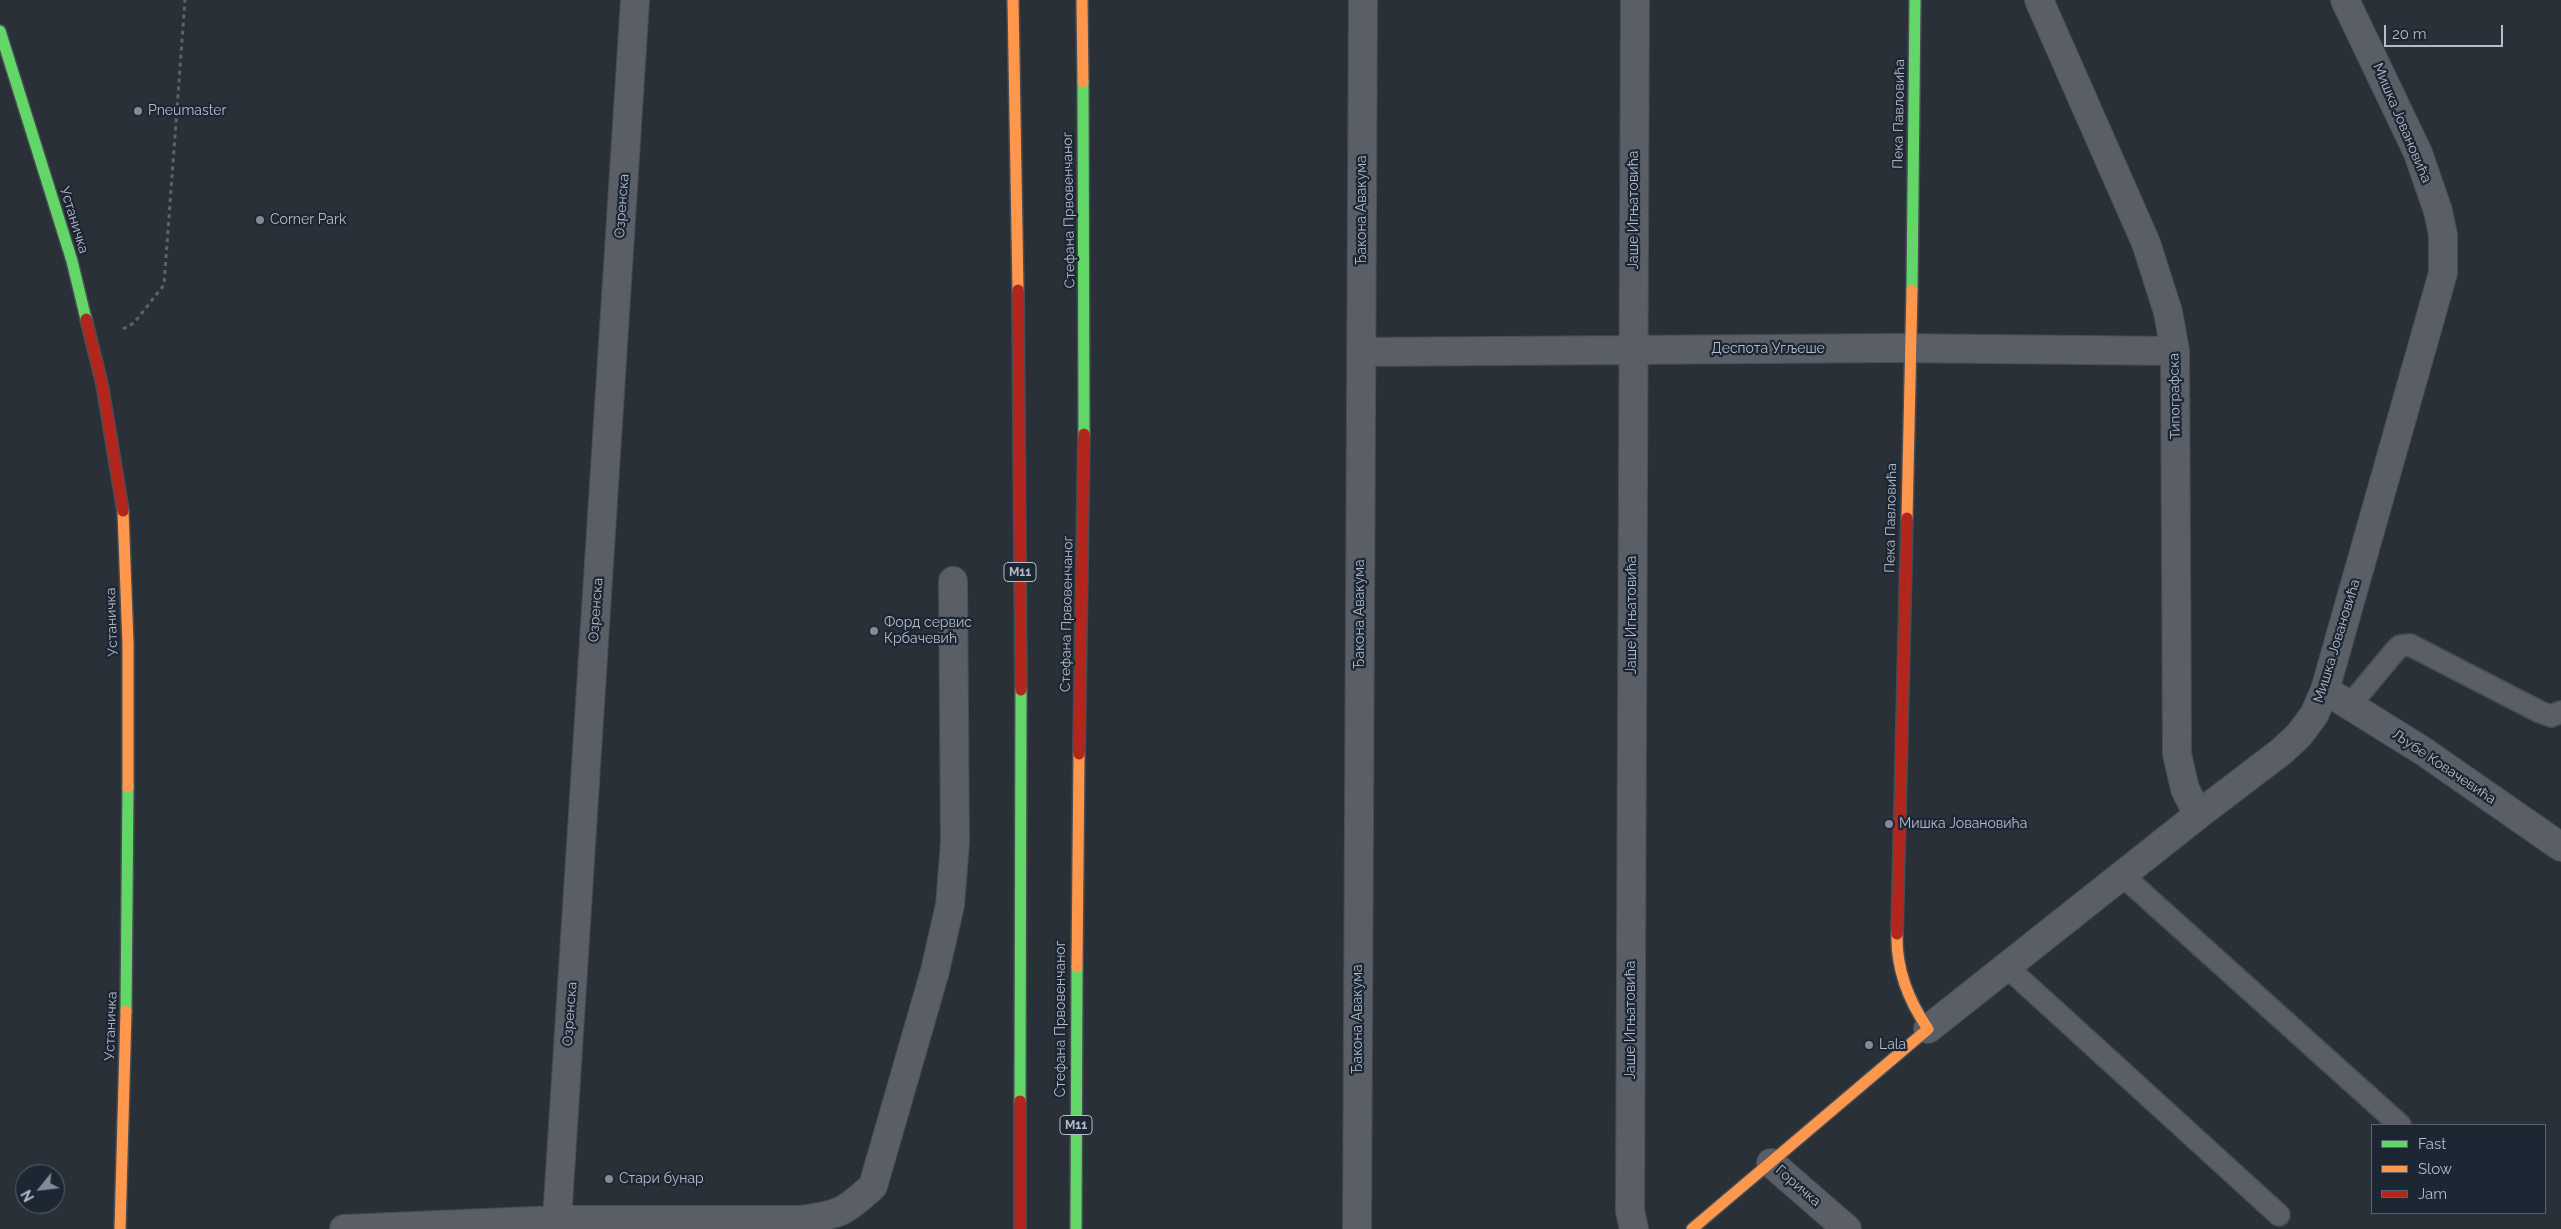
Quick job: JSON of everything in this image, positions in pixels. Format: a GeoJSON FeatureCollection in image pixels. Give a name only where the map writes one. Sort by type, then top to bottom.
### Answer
{"type":"FeatureCollection","features":[{"type":"Feature","properties":{"kind":"main road","name":"M11"},"geometry":{"type":"LineString","coordinates":[[1013,0],[1020,510],[1020,1229]]}},
{"type":"Feature","properties":{"kind":"main road","name":"Стефана Првовенчаног"},"geometry":{"type":"LineString","coordinates":[[1076,1229],[1076,1021],[1085,331],[1082,0]]}},
{"type":"Feature","properties":{"kind":"main road","name":"Пека Павловића"},"geometry":{"type":"LineString","coordinates":[[1915,0],[1910,349],[1897,939],[1900,977],[1912,1007],[1928,1029]]}},
{"type":"Feature","properties":{"kind":"main road","name":"Устаничка"},"geometry":{"type":"LineString","coordinates":[[0,31],[72,261],[113,443],[123,512],[128,644],[127,994],[120,1229]]}},
{"type":"Feature","properties":{"kind":"main road","name":"Мишка Јовановића"},"geometry":{"type":"LineString","coordinates":[[1692,1229],[1928,1029]]}},
{"type":"Feature","properties":{"kind":"street","name":"Озренска"},"geometry":{"type":"LineString","coordinates":[[557,1220],[635,0]]}},
{"type":"Feature","properties":{"kind":"street","name":"Ђакона Авакума"},"geometry":{"type":"LineString","coordinates":[[1357,1229],[1363,0]]}},
{"type":"Feature","properties":{"kind":"street","name":"Јаше Игњатовића"},"geometry":{"type":"LineString","coordinates":[[1634,1229],[1630,1211],[1635,0]]}},
{"type":"Feature","properties":{"kind":"street","name":"Типографска"},"geometry":{"type":"LineString","coordinates":[[2039,0],[2146,243],[2168,312],[2175,351],[2177,754],[2185,789],[2198,815]]}},
{"type":"Feature","properties":{"kind":"street","name":"Мишка Јовановића"},"geometry":{"type":"LineString","coordinates":[[1928,1029],[2198,815],[2282,752],[2299,735],[2314,715],[2325,690],[2438,298],[2443,273],[2442,235],[2438,211],[2418,153],[2345,0]]}},
{"type":"Feature","properties":{"kind":"street","name":"Деспота Угљеше"},"geometry":{"type":"LineString","coordinates":[[1361,352],[1910,349],[2175,351]]}},
{"type":"Feature","properties":{"kind":"street"},"geometry":{"type":"LineString","coordinates":[[344,1229],[557,1220],[788,1225],[829,1216],[850,1208],[873,1186],[936,971],[950,905],[954,843],[953,581]]}},
{"type":"Feature","properties":{"kind":"street","name":"Љубе Ковачевића"},"geometry":{"type":"LineString","coordinates":[[2325,690],[2423,750],[2561,847]]}},
{"type":"Feature","properties":{"kind":"street","name":"Горичка"},"geometry":{"type":"LineString","coordinates":[[1771,1163],[1847,1229]]}},
{"type":"Feature","properties":{"kind":"lane"},"geometry":{"type":"LineString","coordinates":[[2350,705],[2395,651],[2400,646],[2410,645],[2540,712],[2551,716],[2561,712]]}},
{"type":"Feature","properties":{"kind":"lane"},"geometry":{"type":"LineString","coordinates":[[2122,875],[2399,1124]]}},
{"type":"Feature","properties":{"kind":"lane"},"geometry":{"type":"LineString","coordinates":[[2007,967],[2279,1215]]}},
{"type":"Feature","properties":{"kind":"path"},"geometry":{"type":"LineString","coordinates":[[92,346],[134,323],[164,285],[185,0]]}},
{"type":"Feature","properties":{"kind":"traffic: fast"},"geometry":{"type":"LineString","coordinates":[[1912,290],[1915,0]]}},
{"type":"Feature","properties":{"kind":"traffic: fast"},"geometry":{"type":"LineString","coordinates":[[0,31],[72,261],[86,319]]}},
{"type":"Feature","properties":{"kind":"traffic: fast"},"geometry":{"type":"LineString","coordinates":[[1083,82],[1084,434]]}},
{"type":"Feature","properties":{"kind":"traffic: fast"},"geometry":{"type":"LineString","coordinates":[[1020,1101],[1021,690]]}},
{"type":"Feature","properties":{"kind":"traffic: fast"},"geometry":{"type":"LineString","coordinates":[[126,1011],[128,787]]}},
{"type":"Feature","properties":{"kind":"traffic: fast"},"geometry":{"type":"LineString","coordinates":[[1076,1229],[1077,967]]}},
{"type":"Feature","properties":{"kind":"traffic: slow"},"geometry":{"type":"LineString","coordinates":[[1013,0],[1018,290]]}},
{"type":"Feature","properties":{"kind":"traffic: slow"},"geometry":{"type":"LineString","coordinates":[[1082,0],[1083,82]]}},
{"type":"Feature","properties":{"kind":"traffic: slow"},"geometry":{"type":"LineString","coordinates":[[1907,518],[1912,290]]}},
{"type":"Feature","properties":{"kind":"traffic: slow"},"geometry":{"type":"LineString","coordinates":[[123,511],[128,644],[128,787]]}},
{"type":"Feature","properties":{"kind":"traffic: slow"},"geometry":{"type":"LineString","coordinates":[[1077,967],[1079,754]]}},
{"type":"Feature","properties":{"kind":"traffic: slow"},"geometry":{"type":"LineString","coordinates":[[1692,1229],[1928,1029],[1909,996],[1901,972],[1897,934]]}},
{"type":"Feature","properties":{"kind":"traffic: slow"},"geometry":{"type":"LineString","coordinates":[[120,1229],[126,1011]]}},
{"type":"Feature","properties":{"kind":"traffic: jam"},"geometry":{"type":"LineString","coordinates":[[1018,290],[1021,690]]}},
{"type":"Feature","properties":{"kind":"traffic: jam"},"geometry":{"type":"LineString","coordinates":[[86,319],[102,384],[123,511]]}},
{"type":"Feature","properties":{"kind":"traffic: jam"},"geometry":{"type":"LineString","coordinates":[[1079,754],[1084,434]]}},
{"type":"Feature","properties":{"kind":"traffic: jam"},"geometry":{"type":"LineString","coordinates":[[1897,934],[1907,518]]}},
{"type":"Feature","properties":{"kind":"traffic: jam"},"geometry":{"type":"LineString","coordinates":[[1020,1101],[1020,1229]]}},
{"type":"Feature","properties":{"kind":"place","name":"Pneumaster"},"geometry":{"type":"Point","coordinates":[138,111]}},
{"type":"Feature","properties":{"kind":"place","name":"Corner Park"},"geometry":{"type":"Point","coordinates":[260,220]}},
{"type":"Feature","properties":{"kind":"place","name":"Форд сервис Крбачевић"},"geometry":{"type":"Point","coordinates":[874,631]}},
{"type":"Feature","properties":{"kind":"place","name":"Мишка Јовановића"},"geometry":{"type":"Point","coordinates":[1889,824]}},
{"type":"Feature","properties":{"kind":"place","name":"Lala"},"geometry":{"type":"Point","coordinates":[1869,1045]}},
{"type":"Feature","properties":{"kind":"place","name":"Стари бунар"},"geometry":{"type":"Point","coordinates":[609,1179]}}]}
